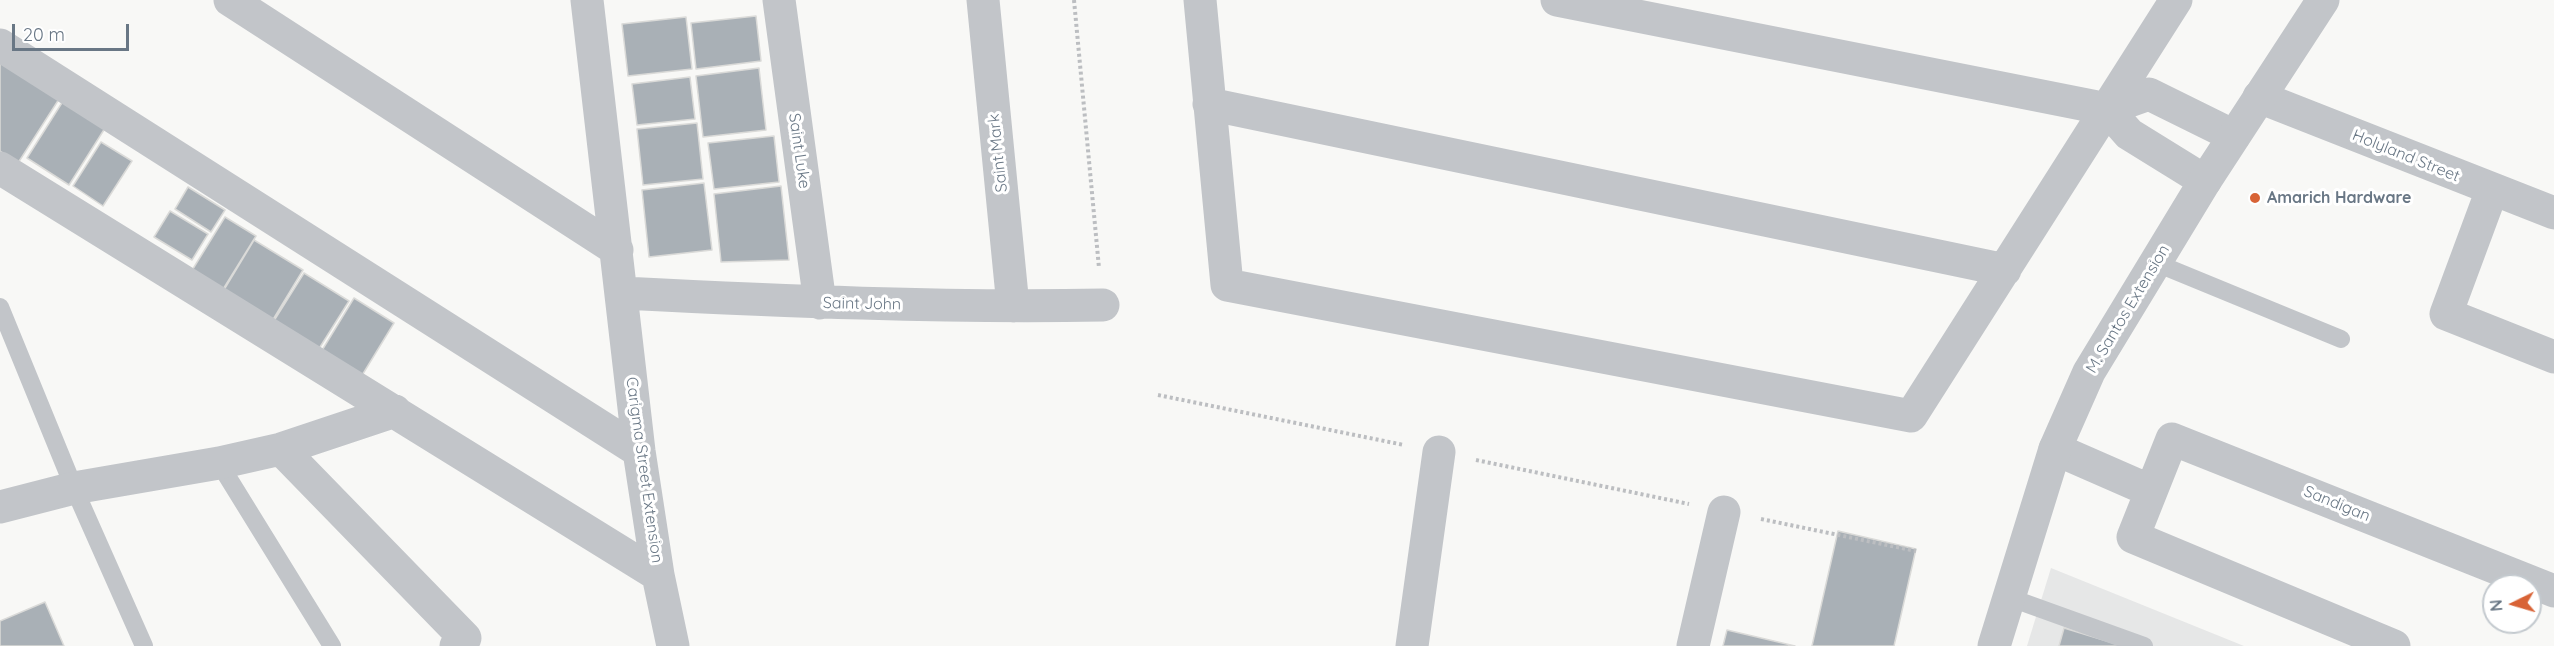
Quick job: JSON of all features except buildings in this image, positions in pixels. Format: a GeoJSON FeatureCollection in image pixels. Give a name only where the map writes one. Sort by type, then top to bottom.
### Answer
{"type":"FeatureCollection","features":[{"type":"Feature","properties":{"kind":"street"},"geometry":{"type":"LineString","coordinates":[[230,0],[617,250]]}},
{"type":"Feature","properties":{"kind":"street","name":"Carigma Street Extension"},"geometry":{"type":"LineString","coordinates":[[587,0],[639,451],[658,575],[673,646]]}},
{"type":"Feature","properties":{"kind":"street","name":"Saint Luke"},"geometry":{"type":"LineString","coordinates":[[779,0],[820,303]]}},
{"type":"Feature","properties":{"kind":"street","name":"Saint Mark"},"geometry":{"type":"LineString","coordinates":[[983,0],[1013,306]]}},
{"type":"Feature","properties":{"kind":"street"},"geometry":{"type":"LineString","coordinates":[[1200,0],[1227,285],[1911,416],[2176,0]]}},
{"type":"Feature","properties":{"kind":"street"},"geometry":{"type":"LineString","coordinates":[[1557,0],[2107,109],[2149,94],[2234,136]]}},
{"type":"Feature","properties":{"kind":"street","name":"M. Santos Extension"},"geometry":{"type":"LineString","coordinates":[[1994,646],[2055,449],[2089,372],[2205,181],[2323,0]]}},
{"type":"Feature","properties":{"kind":"street"},"geometry":{"type":"LineString","coordinates":[[0,45],[639,451]]}},
{"type":"Feature","properties":{"kind":"street","name":"Holyland Street"},"geometry":{"type":"LineString","coordinates":[[2259,97],[2554,213]]}},
{"type":"Feature","properties":{"kind":"street"},"geometry":{"type":"LineString","coordinates":[[1209,104],[2004,270]]}},
{"type":"Feature","properties":{"kind":"street"},"geometry":{"type":"LineString","coordinates":[[2107,109],[2128,134],[2205,181]]}},
{"type":"Feature","properties":{"kind":"street"},"geometry":{"type":"LineString","coordinates":[[0,168],[658,575]]}},
{"type":"Feature","properties":{"kind":"street"},"geometry":{"type":"LineString","coordinates":[[2492,190],[2446,314],[2554,357]]}},
{"type":"Feature","properties":{"kind":"street","name":"Saint John"},"geometry":{"type":"LineString","coordinates":[[622,293],[820,303],[1103,305]]}},
{"type":"Feature","properties":{"kind":"street"},"geometry":{"type":"LineString","coordinates":[[0,507],[74,488],[219,463],[281,449],[395,411]]}},
{"type":"Feature","properties":{"kind":"street","name":"Sandigan"},"geometry":{"type":"LineString","coordinates":[[2394,646],[2133,537],[2172,439],[2554,591]]}},
{"type":"Feature","properties":{"kind":"street"},"geometry":{"type":"LineString","coordinates":[[281,449],[465,638],[456,646]]}},
{"type":"Feature","properties":{"kind":"street"},"geometry":{"type":"LineString","coordinates":[[2055,449],[2151,491]]}},
{"type":"Feature","properties":{"kind":"street"},"geometry":{"type":"LineString","coordinates":[[1412,646],[1439,452]]}},
{"type":"Feature","properties":{"kind":"street"},"geometry":{"type":"LineString","coordinates":[[1693,646],[1724,512]]}},
{"type":"Feature","properties":{"kind":"lane"},"geometry":{"type":"LineString","coordinates":[[2156,263],[2341,339]]}},
{"type":"Feature","properties":{"kind":"lane"},"geometry":{"type":"LineString","coordinates":[[0,307],[74,488],[144,646]]}},
{"type":"Feature","properties":{"kind":"lane"},"geometry":{"type":"LineString","coordinates":[[219,463],[332,646]]}},
{"type":"Feature","properties":{"kind":"lane"},"geometry":{"type":"LineString","coordinates":[[2008,597],[2144,646]]}},
{"type":"Feature","properties":{"kind":"path"},"geometry":{"type":"LineString","coordinates":[[1074,0],[1103,305]]}},
{"type":"Feature","properties":{"kind":"path"},"geometry":{"type":"LineString","coordinates":[[1158,395],[1916,551]]}},
{"type":"Feature","properties":{"kind":"shaded area"},"geometry":{"type":"Polygon","coordinates":[[[2051,568],[2244,646],[2027,646],[2051,568]]]}},
{"type":"Feature","properties":{"kind":"place","name":"Amarich Hardware"},"geometry":{"type":"Point","coordinates":[2255,198]}}]}
